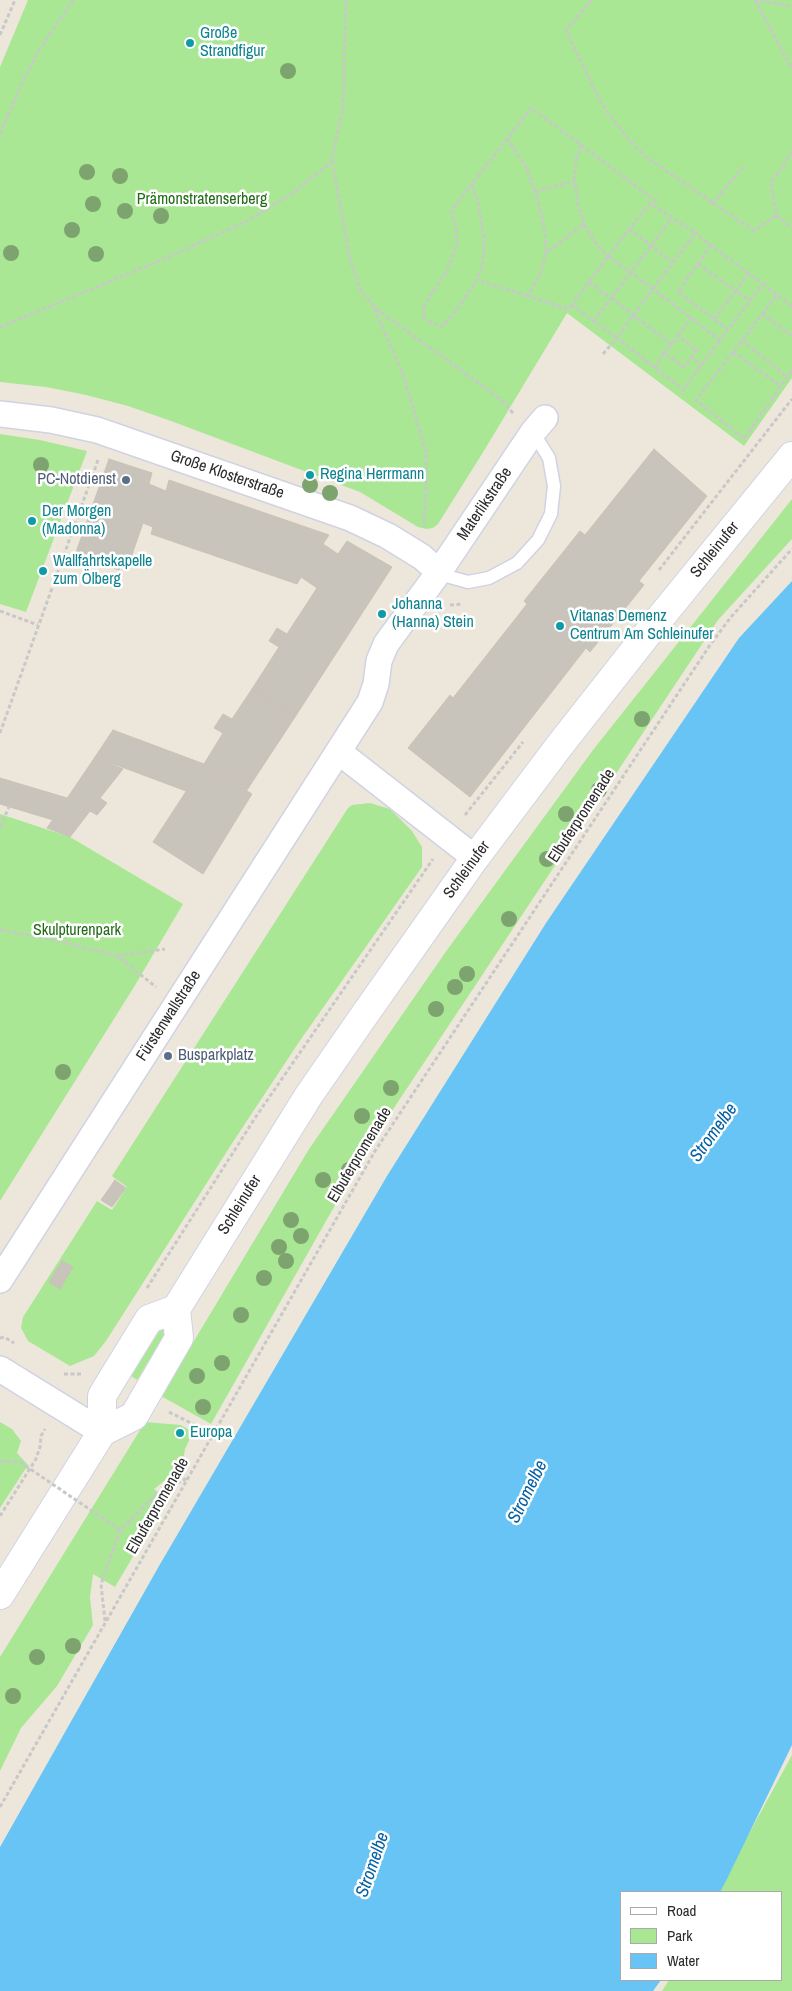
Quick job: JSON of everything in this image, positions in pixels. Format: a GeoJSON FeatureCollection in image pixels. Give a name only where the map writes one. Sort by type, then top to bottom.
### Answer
{"type":"FeatureCollection","features":[{"type":"Feature","properties":{"kind":"main road","name":"Schleinufer"},"geometry":{"type":"LineString","coordinates":[[176,1309],[309,1095],[475,858],[560,745],[656,623],[792,456]]}},
{"type":"Feature","properties":{"kind":"main road"},"geometry":{"type":"LineString","coordinates":[[0,1595],[102,1432],[134,1416],[179,1338],[176,1309],[149,1319],[102,1396],[102,1432]]}},
{"type":"Feature","properties":{"kind":"street","name":"Große Klosterstraße"},"geometry":{"type":"LineString","coordinates":[[0,414],[51,420],[108,433],[350,518],[388,536],[422,558],[439,572]]}},
{"type":"Feature","properties":{"kind":"street","name":"Materlikstraße"},"geometry":{"type":"LineString","coordinates":[[439,572],[539,425]]}},
{"type":"Feature","properties":{"kind":"street","name":"Fürstenwallstraße"},"geometry":{"type":"LineString","coordinates":[[0,1280],[339,752],[370,702],[386,644],[439,572]]}},
{"type":"Feature","properties":{"kind":"street"},"geometry":{"type":"LineString","coordinates":[[339,752],[475,858]]}},
{"type":"Feature","properties":{"kind":"street"},"geometry":{"type":"LineString","coordinates":[[0,1369],[102,1432]]}},
{"type":"Feature","properties":{"kind":"lane"},"geometry":{"type":"LineString","coordinates":[[439,572],[468,582],[489,578],[517,563],[538,540],[551,514],[554,486],[549,458],[539,425]]}},
{"type":"Feature","properties":{"kind":"path"},"geometry":{"type":"LineString","coordinates":[[0,35],[15,0]]}},
{"type":"Feature","properties":{"kind":"path"},"geometry":{"type":"LineString","coordinates":[[0,134],[21,85],[38,52],[73,0]]}},
{"type":"Feature","properties":{"kind":"path"},"geometry":{"type":"LineString","coordinates":[[346,0],[343,106],[332,160],[350,259],[361,292],[378,310],[539,425]]}},
{"type":"Feature","properties":{"kind":"path"},"geometry":{"type":"LineString","coordinates":[[592,0],[566,30],[597,95],[618,127],[646,158],[754,231],[776,215]]}},
{"type":"Feature","properties":{"kind":"path"},"geometry":{"type":"LineString","coordinates":[[754,0],[792,6]]}},
{"type":"Feature","properties":{"kind":"path"},"geometry":{"type":"LineString","coordinates":[[754,0],[792,69]]}},
{"type":"Feature","properties":{"kind":"path"},"geometry":{"type":"LineString","coordinates":[[472,184],[478,203],[484,238],[483,262],[477,280],[442,327],[424,319],[423,310],[446,272],[457,245],[456,228],[451,211],[531,108],[656,201],[655,206]]}},
{"type":"Feature","properties":{"kind":"path"},"geometry":{"type":"LineString","coordinates":[[507,138],[526,167],[535,192],[545,233],[546,253],[540,274],[528,296]]}},
{"type":"Feature","properties":{"kind":"path"},"geometry":{"type":"LineString","coordinates":[[581,145],[576,160],[574,181],[584,224],[594,241],[608,256],[720,340]]}},
{"type":"Feature","properties":{"kind":"path"},"geometry":{"type":"LineString","coordinates":[[792,152],[771,183],[776,215],[792,228]]}},
{"type":"Feature","properties":{"kind":"path"},"geometry":{"type":"LineString","coordinates":[[0,327],[166,258],[247,221],[293,194],[332,160]]}},
{"type":"Feature","properties":{"kind":"path"},"geometry":{"type":"LineString","coordinates":[[712,204],[743,167]]}},
{"type":"Feature","properties":{"kind":"path"},"geometry":{"type":"LineString","coordinates":[[535,192],[574,181]]}},
{"type":"Feature","properties":{"kind":"path"},"geometry":{"type":"LineString","coordinates":[[477,280],[568,309],[650,203],[711,245],[792,306]]}},
{"type":"Feature","properties":{"kind":"path"},"geometry":{"type":"LineString","coordinates":[[594,322],[672,218]]}},
{"type":"Feature","properties":{"kind":"path"},"geometry":{"type":"LineString","coordinates":[[546,253],[584,224]]}},
{"type":"Feature","properties":{"kind":"path"},"geometry":{"type":"LineString","coordinates":[[629,230],[672,263]]}},
{"type":"Feature","properties":{"kind":"path"},"geometry":{"type":"LineString","coordinates":[[603,354],[617,338],[694,233]]}},
{"type":"Feature","properties":{"kind":"path"},"geometry":{"type":"LineString","coordinates":[[711,245],[678,292],[728,330]]}},
{"type":"Feature","properties":{"kind":"path"},"geometry":{"type":"LineString","coordinates":[[698,264],[750,302]]}},
{"type":"Feature","properties":{"kind":"path"},"geometry":{"type":"LineString","coordinates":[[714,319],[748,273]]}},
{"type":"Feature","properties":{"kind":"path"},"geometry":{"type":"LineString","coordinates":[[589,282],[671,344]]}},
{"type":"Feature","properties":{"kind":"path"},"geometry":{"type":"LineString","coordinates":[[572,305],[683,390],[763,284]]}},
{"type":"Feature","properties":{"kind":"path"},"geometry":{"type":"LineString","coordinates":[[777,295],[696,400],[744,439],[792,370]]}},
{"type":"Feature","properties":{"kind":"path"},"geometry":{"type":"LineString","coordinates":[[371,303],[403,374],[426,452],[426,495],[423,531]]}},
{"type":"Feature","properties":{"kind":"path"},"geometry":{"type":"LineString","coordinates":[[762,314],[792,336]]}},
{"type":"Feature","properties":{"kind":"path"},"geometry":{"type":"LineString","coordinates":[[655,368],[691,318]]}},
{"type":"Feature","properties":{"kind":"path"},"geometry":{"type":"LineString","coordinates":[[664,353],[684,367],[692,358],[697,350],[678,336]]}},
{"type":"Feature","properties":{"kind":"path"},"geometry":{"type":"LineString","coordinates":[[742,340],[787,377]]}},
{"type":"Feature","properties":{"kind":"path"},"geometry":{"type":"LineString","coordinates":[[733,352],[781,386]]}},
{"type":"Feature","properties":{"kind":"path"},"geometry":{"type":"LineString","coordinates":[[692,358],[701,366]]}},
{"type":"Feature","properties":{"kind":"path","name":"Schleinufer"},"geometry":{"type":"LineString","coordinates":[[653,577],[792,399]]}},
{"type":"Feature","properties":{"kind":"path"},"geometry":{"type":"LineString","coordinates":[[0,733],[108,433]]}},
{"type":"Feature","properties":{"kind":"path","name":"Elbuferpromenade"},"geometry":{"type":"LineString","coordinates":[[0,1807],[375,1151],[710,644],[731,617],[792,549]]}},
{"type":"Feature","properties":{"kind":"path"},"geometry":{"type":"LineString","coordinates":[[0,611],[38,625]]}},
{"type":"Feature","properties":{"kind":"path"},"geometry":{"type":"LineString","coordinates":[[0,827],[9,807]]}},
{"type":"Feature","properties":{"kind":"path"},"geometry":{"type":"LineString","coordinates":[[0,809],[7,811]]}},
{"type":"Feature","properties":{"kind":"path"},"geometry":{"type":"LineString","coordinates":[[0,930],[51,939],[116,956],[165,949]]}},
{"type":"Feature","properties":{"kind":"path"},"geometry":{"type":"LineString","coordinates":[[116,956],[177,1003]]}},
{"type":"Feature","properties":{"kind":"path"},"geometry":{"type":"LineString","coordinates":[[2,1338],[15,1344]]}},
{"type":"Feature","properties":{"kind":"path"},"geometry":{"type":"LineString","coordinates":[[58,1372],[76,1375],[85,1373]]}},
{"type":"Feature","properties":{"kind":"path"},"geometry":{"type":"LineString","coordinates":[[76,1375],[76,1383]]}},
{"type":"Feature","properties":{"kind":"path"},"geometry":{"type":"LineString","coordinates":[[184,1419],[213,1434]]}},
{"type":"Feature","properties":{"kind":"path"},"geometry":{"type":"LineString","coordinates":[[0,1516],[36,1459],[41,1436]]}},
{"type":"Feature","properties":{"kind":"path"},"geometry":{"type":"LineString","coordinates":[[0,1461],[20,1462],[120,1530]]}},
{"type":"Feature","properties":{"kind":"path"},"geometry":{"type":"LineString","coordinates":[[106,1622],[101,1584],[120,1530],[160,1491],[189,1478]]}},
{"type":"Feature","properties":{"kind":"green space","name":"Prämonstratenserberg"},"geometry":{"type":"Polygon","coordinates":[[[28,0],[792,0],[792,378],[744,446],[567,313],[438,524],[433,528],[426,529],[418,527],[360,492],[128,406],[46,387],[0,382],[0,67],[28,0]]]}},
{"type":"Feature","properties":{"kind":"green space"},"geometry":{"type":"Polygon","coordinates":[[[0,434],[40,440],[87,451],[26,612],[0,604],[0,434]]]}},
{"type":"Feature","properties":{"kind":"green space"},"geometry":{"type":"Polygon","coordinates":[[[792,499],[792,539],[718,620],[368,1147],[211,1424],[161,1396],[309,1149],[447,950],[593,750],[792,499]]]}},
{"type":"Feature","properties":{"kind":"green space"},"geometry":{"type":"Polygon","coordinates":[[[370,803],[390,809],[412,831],[422,847],[422,867],[299,1042],[106,1341],[94,1356],[70,1366],[28,1341],[21,1328],[23,1317],[97,1201],[112,1210],[127,1187],[112,1176],[348,808],[352,805],[370,803]]]}},
{"type":"Feature","properties":{"kind":"green space","name":"Skulpturenpark"},"geometry":{"type":"Polygon","coordinates":[[[0,814],[70,837],[183,904],[134,987],[0,1201],[0,814]]]}},
{"type":"Feature","properties":{"kind":"green space"},"geometry":{"type":"Polygon","coordinates":[[[164,1329],[165,1334],[137,1380],[131,1376],[160,1330],[164,1329]]]}},
{"type":"Feature","properties":{"kind":"green space"},"geometry":{"type":"Polygon","coordinates":[[[0,1422],[12,1429],[21,1441],[17,1453],[28,1465],[0,1508],[0,1422]]]}},
{"type":"Feature","properties":{"kind":"green space"},"geometry":{"type":"Polygon","coordinates":[[[145,1422],[181,1425],[193,1432],[185,1449],[183,1462],[173,1471],[173,1474],[154,1489],[167,1499],[115,1587],[93,1574],[90,1597],[93,1625],[57,1686],[21,1728],[0,1771],[0,1657],[145,1422]]]}},
{"type":"Feature","properties":{"kind":"green space"},"geometry":{"type":"Polygon","coordinates":[[[792,1755],[792,1991],[662,1991],[668,1981],[782,1981],[782,1891],[718,1891],[792,1755]]]}},
{"type":"Feature","properties":{"kind":"water","name":"Stromelbe"},"geometry":{"type":"Polygon","coordinates":[[[792,581],[792,1745],[721,1891],[620,1891],[620,1981],[660,1981],[653,1991],[0,1991],[0,1847],[159,1566],[387,1176],[546,923],[739,638],[792,581]]]}},
{"type":"Feature","properties":{"kind":"building","name":"Vitanas Demenz Centrum Am Schleinufer"},"geometry":{"type":"Polygon","coordinates":[[[654,449],[707,496],[639,581],[644,585],[590,652],[586,648],[470,797],[408,748],[450,695],[453,698],[527,604],[524,601],[580,531],[585,535],[654,449]]]}},
{"type":"Feature","properties":{"kind":"building"},"geometry":{"type":"Polygon","coordinates":[[[109,459],[152,473],[149,484],[166,491],[169,480],[329,535],[323,544],[338,554],[347,541],[392,567],[295,717],[252,689],[279,647],[269,641],[277,628],[287,634],[317,588],[301,577],[297,584],[151,534],[153,527],[143,523],[129,563],[122,561],[119,570],[75,555],[109,459]]]}},
{"type":"Feature","properties":{"kind":"building"},"geometry":{"type":"Polygon","coordinates":[[[252,689],[295,717],[247,790],[204,764],[223,733],[214,728],[223,714],[232,719],[252,689]]]}},
{"type":"Feature","properties":{"kind":"building"},"geometry":{"type":"Polygon","coordinates":[[[113,730],[204,764],[186,791],[95,757],[113,730]]]}},
{"type":"Feature","properties":{"kind":"building"},"geometry":{"type":"Polygon","coordinates":[[[95,757],[123,769],[100,798],[107,803],[97,815],[90,811],[70,837],[47,828],[95,757]]]}},
{"type":"Feature","properties":{"kind":"building"},"geometry":{"type":"Polygon","coordinates":[[[204,764],[252,794],[203,874],[153,842],[204,764]]]}},
{"type":"Feature","properties":{"kind":"building"},"geometry":{"type":"Polygon","coordinates":[[[0,778],[67,798],[53,820],[0,804],[0,778]]]}},
{"type":"Feature","properties":{"kind":"building"},"geometry":{"type":"Polygon","coordinates":[[[115,1180],[126,1188],[112,1207],[101,1200],[115,1180]]]}},
{"type":"Feature","properties":{"kind":"building"},"geometry":{"type":"Polygon","coordinates":[[[62,1261],[73,1267],[60,1289],[49,1282],[62,1261]]]}},
{"type":"Feature","properties":{"kind":"place","name":"Große Strandfigur"},"geometry":{"type":"Point","coordinates":[190,43]}},
{"type":"Feature","properties":{"kind":"place","name":"Regina Herrmann"},"geometry":{"type":"Point","coordinates":[310,475]}},
{"type":"Feature","properties":{"kind":"place","name":"PC-Notdienst"},"geometry":{"type":"Point","coordinates":[126,480]}},
{"type":"Feature","properties":{"kind":"place","name":"Der Morgen (Madonna)"},"geometry":{"type":"Point","coordinates":[32,521]}},
{"type":"Feature","properties":{"kind":"place","name":"Wallfahrtskapelle zum Ölberg"},"geometry":{"type":"Point","coordinates":[43,571]}},
{"type":"Feature","properties":{"kind":"place","name":"Johanna (Hanna) Stein"},"geometry":{"type":"Point","coordinates":[382,614]}},
{"type":"Feature","properties":{"kind":"place","name":"Vitanas Demenz Centrum Am Schleinufer"},"geometry":{"type":"Point","coordinates":[560,626]}},
{"type":"Feature","properties":{"kind":"place","name":"Busparkplatz"},"geometry":{"type":"Point","coordinates":[168,1056]}},
{"type":"Feature","properties":{"kind":"place","name":"Europa"},"geometry":{"type":"Point","coordinates":[180,1433]}}]}
